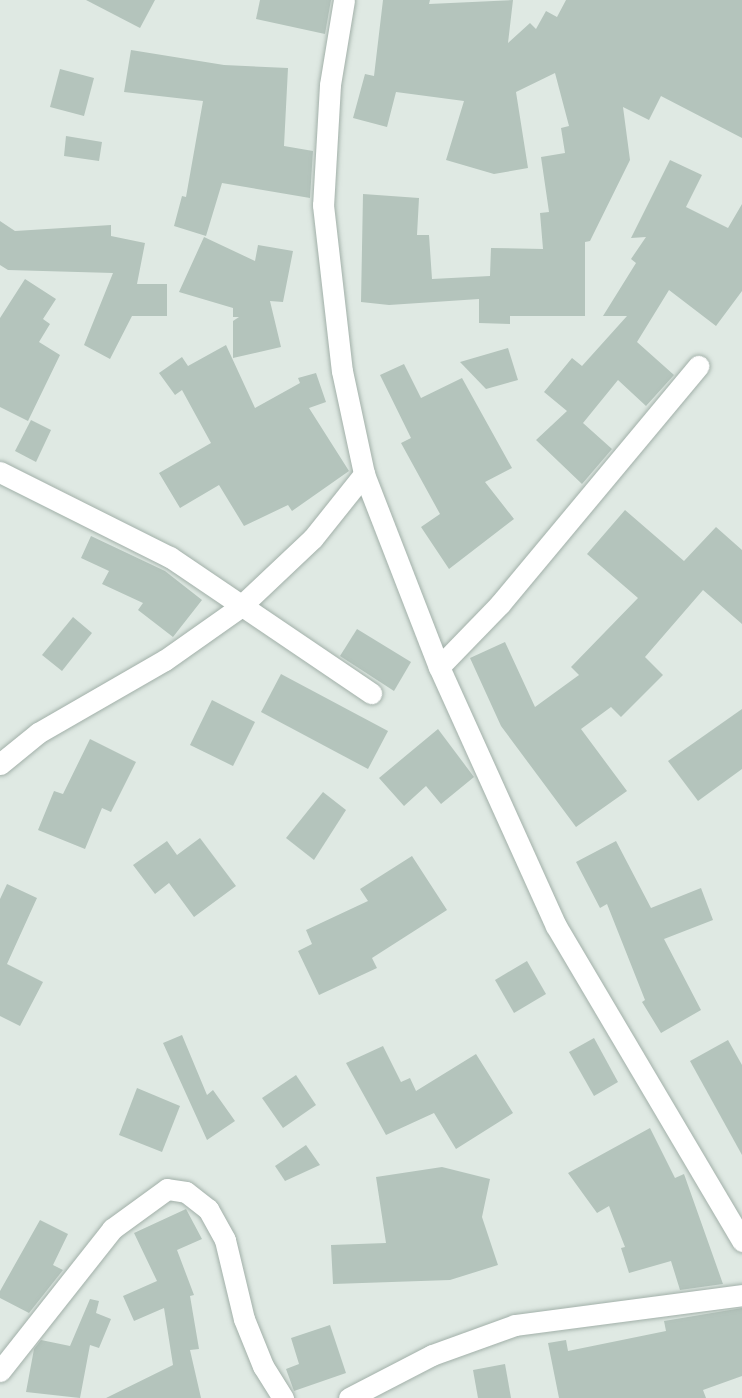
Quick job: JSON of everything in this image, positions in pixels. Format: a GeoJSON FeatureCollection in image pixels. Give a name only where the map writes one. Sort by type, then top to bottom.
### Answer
{"type":"FeatureCollection","features":[{"type":"Feature","properties":{"kind":"street"},"geometry":{"type":"LineString","coordinates":[[344,0],[330,85],[323,205],[342,371],[364,474],[439,667],[556,926],[742,1239]]}},
{"type":"Feature","properties":{"kind":"street"},"geometry":{"type":"LineString","coordinates":[[439,667],[500,604],[698,366]]}},
{"type":"Feature","properties":{"kind":"street"},"geometry":{"type":"LineString","coordinates":[[0,472],[170,557],[371,694]]}},
{"type":"Feature","properties":{"kind":"street"},"geometry":{"type":"LineString","coordinates":[[0,764],[38,733],[165,660],[240,607],[313,538],[364,474]]}},
{"type":"Feature","properties":{"kind":"street"},"geometry":{"type":"LineString","coordinates":[[0,1371],[112,1228],[167,1189],[186,1192],[208,1209],[225,1241],[244,1319],[263,1366],[283,1398]]}},
{"type":"Feature","properties":{"kind":"street"},"geometry":{"type":"LineString","coordinates":[[349,1398],[432,1355],[515,1325],[742,1295]]}},
{"type":"Feature","properties":{"kind":"building"},"geometry":{"type":"Polygon","coordinates":[[[86,0],[155,0],[140,28],[86,0]]]}},
{"type":"Feature","properties":{"kind":"building"},"geometry":{"type":"Polygon","coordinates":[[[260,0],[331,0],[325,34],[256,19],[260,0]]]}},
{"type":"Feature","properties":{"kind":"building"},"geometry":{"type":"Polygon","coordinates":[[[383,0],[430,0],[429,4],[513,0],[508,43],[530,23],[536,29],[546,11],[557,17],[566,0],[742,0],[742,138],[661,96],[649,120],[623,107],[630,160],[590,241],[585,242],[585,316],[510,316],[510,324],[479,323],[479,299],[389,305],[361,302],[363,194],[419,198],[417,235],[429,235],[432,279],[490,276],[491,248],[543,249],[540,213],[549,212],[541,157],[565,153],[561,128],[569,126],[555,73],[516,92],[528,168],[494,174],[446,160],[464,101],[396,92],[387,127],[353,118],[365,74],[374,76],[383,0]]]}},
{"type":"Feature","properties":{"kind":"building"},"geometry":{"type":"Polygon","coordinates":[[[131,50],[224,65],[288,68],[284,146],[313,151],[310,198],[222,183],[206,236],[174,226],[182,196],[186,197],[203,101],[124,92],[131,50]]]}},
{"type":"Feature","properties":{"kind":"building"},"geometry":{"type":"Polygon","coordinates":[[[60,69],[94,78],[84,116],[50,107],[60,69]]]}},
{"type":"Feature","properties":{"kind":"building"},"geometry":{"type":"Polygon","coordinates":[[[66,136],[102,142],[99,161],[64,156],[66,136]]]}},
{"type":"Feature","properties":{"kind":"building"},"geometry":{"type":"Polygon","coordinates":[[[670,160],[702,175],[686,207],[728,228],[742,204],[742,291],[716,326],[669,290],[637,342],[674,375],[646,406],[618,380],[583,423],[612,449],[582,484],[536,440],[567,411],[544,392],[572,358],[582,366],[627,316],[603,316],[636,263],[631,259],[646,237],[631,238],[670,160]]]}},
{"type":"Feature","properties":{"kind":"building"},"geometry":{"type":"Polygon","coordinates":[[[0,221],[15,231],[111,225],[111,236],[145,243],[137,284],[167,284],[167,316],[132,316],[110,359],[84,345],[113,273],[8,270],[0,265],[0,221]]]}},
{"type":"Feature","properties":{"kind":"building"},"geometry":{"type":"Polygon","coordinates":[[[204,237],[255,261],[258,245],[293,251],[283,302],[270,301],[281,347],[233,358],[233,321],[239,317],[233,317],[233,308],[179,292],[204,237]]]}},
{"type":"Feature","properties":{"kind":"building"},"geometry":{"type":"Polygon","coordinates":[[[25,279],[56,299],[43,319],[50,324],[39,342],[60,355],[28,421],[0,407],[0,318],[25,279]]]}},
{"type":"Feature","properties":{"kind":"building"},"geometry":{"type":"Polygon","coordinates":[[[226,345],[255,408],[300,383],[298,378],[316,373],[326,402],[309,408],[349,471],[292,511],[288,505],[244,526],[219,485],[180,508],[159,473],[211,443],[182,390],[175,395],[159,373],[182,357],[188,366],[226,345]]]}},
{"type":"Feature","properties":{"kind":"building"},"geometry":{"type":"Polygon","coordinates":[[[508,348],[518,380],[486,389],[460,362],[508,348]]]}},
{"type":"Feature","properties":{"kind":"building"},"geometry":{"type":"Polygon","coordinates":[[[404,364],[421,398],[462,378],[512,468],[485,482],[514,519],[449,569],[421,527],[440,514],[401,443],[411,438],[380,375],[404,364]]]}},
{"type":"Feature","properties":{"kind":"building"},"geometry":{"type":"Polygon","coordinates":[[[31,420],[51,430],[36,462],[15,451],[31,420]]]}},
{"type":"Feature","properties":{"kind":"building"},"geometry":{"type":"Polygon","coordinates":[[[625,510],[684,561],[716,527],[742,550],[742,624],[703,590],[645,657],[663,675],[621,717],[611,707],[581,729],[627,791],[576,827],[501,726],[470,658],[505,642],[535,707],[579,675],[571,667],[638,598],[587,554],[625,510]]]}},
{"type":"Feature","properties":{"kind":"building"},"geometry":{"type":"Polygon","coordinates":[[[91,536],[165,571],[202,600],[173,637],[138,610],[143,603],[102,584],[109,571],[81,558],[91,536]]]}},
{"type":"Feature","properties":{"kind":"building"},"geometry":{"type":"Polygon","coordinates":[[[73,617],[92,633],[62,671],[42,655],[73,617]]]}},
{"type":"Feature","properties":{"kind":"building"},"geometry":{"type":"Polygon","coordinates":[[[357,629],[411,662],[394,691],[340,656],[357,629]]]}},
{"type":"Feature","properties":{"kind":"building"},"geometry":{"type":"Polygon","coordinates":[[[281,674],[388,731],[368,769],[261,712],[281,674]]]}},
{"type":"Feature","properties":{"kind":"building"},"geometry":{"type":"Polygon","coordinates":[[[212,700],[255,722],[233,766],[190,745],[212,700]]]}},
{"type":"Feature","properties":{"kind":"building"},"geometry":{"type":"Polygon","coordinates":[[[742,709],[742,769],[698,801],[668,761],[742,709]]]}},
{"type":"Feature","properties":{"kind":"building"},"geometry":{"type":"Polygon","coordinates":[[[438,729],[474,777],[441,804],[426,786],[404,806],[379,778],[438,729]]]}},
{"type":"Feature","properties":{"kind":"building"},"geometry":{"type":"Polygon","coordinates":[[[90,739],[136,762],[111,812],[102,808],[85,849],[38,830],[54,791],[63,794],[90,739]]]}},
{"type":"Feature","properties":{"kind":"building"},"geometry":{"type":"Polygon","coordinates":[[[323,792],[346,810],[314,860],[286,838],[323,792]]]}},
{"type":"Feature","properties":{"kind":"building"},"geometry":{"type":"Polygon","coordinates":[[[200,838],[236,886],[194,917],[169,883],[155,894],[133,865],[167,841],[177,855],[200,838]]]}},
{"type":"Feature","properties":{"kind":"building"},"geometry":{"type":"Polygon","coordinates":[[[616,841],[651,908],[701,888],[713,920],[664,939],[701,1010],[661,1033],[642,1002],[645,1000],[607,904],[600,908],[576,862],[616,841]]]}},
{"type":"Feature","properties":{"kind":"building"},"geometry":{"type":"Polygon","coordinates":[[[412,856],[447,910],[372,958],[377,968],[319,995],[298,951],[312,944],[306,930],[368,901],[360,889],[412,856]]]}},
{"type":"Feature","properties":{"kind":"building"},"geometry":{"type":"Polygon","coordinates":[[[7,884],[37,898],[7,964],[43,982],[20,1026],[0,1016],[0,899],[7,884]]]}},
{"type":"Feature","properties":{"kind":"building"},"geometry":{"type":"Polygon","coordinates":[[[527,961],[546,994],[514,1013],[495,980],[527,961]]]}},
{"type":"Feature","properties":{"kind":"building"},"geometry":{"type":"Polygon","coordinates":[[[182,1035],[207,1095],[213,1090],[235,1121],[207,1140],[163,1043],[182,1035]]]}},
{"type":"Feature","properties":{"kind":"building"},"geometry":{"type":"Polygon","coordinates":[[[594,1038],[618,1082],[594,1096],[569,1052],[594,1038]]]}},
{"type":"Feature","properties":{"kind":"building"},"geometry":{"type":"Polygon","coordinates":[[[728,1040],[742,1065],[742,1155],[690,1061],[728,1040]]]}},
{"type":"Feature","properties":{"kind":"building"},"geometry":{"type":"Polygon","coordinates":[[[383,1046],[401,1082],[410,1078],[416,1091],[476,1054],[513,1113],[456,1149],[434,1113],[386,1135],[346,1063],[383,1046]]]}},
{"type":"Feature","properties":{"kind":"building"},"geometry":{"type":"Polygon","coordinates":[[[296,1075],[316,1105],[283,1128],[262,1098],[296,1075]]]}},
{"type":"Feature","properties":{"kind":"building"},"geometry":{"type":"Polygon","coordinates":[[[137,1088],[180,1106],[162,1152],[119,1135],[137,1088]]]}},
{"type":"Feature","properties":{"kind":"building"},"geometry":{"type":"Polygon","coordinates":[[[650,1128],[675,1178],[684,1174],[723,1284],[680,1290],[671,1261],[629,1273],[621,1248],[625,1247],[609,1206],[597,1213],[568,1173],[650,1128]]]}},
{"type":"Feature","properties":{"kind":"building"},"geometry":{"type":"Polygon","coordinates":[[[306,1145],[320,1165],[285,1181],[275,1166],[306,1145]]]}},
{"type":"Feature","properties":{"kind":"building"},"geometry":{"type":"Polygon","coordinates":[[[442,1167],[490,1179],[482,1217],[498,1265],[450,1280],[333,1284],[331,1245],[386,1243],[376,1177],[442,1167]]]}},
{"type":"Feature","properties":{"kind":"building"},"geometry":{"type":"Polygon","coordinates":[[[186,1209],[202,1239],[177,1250],[194,1295],[190,1296],[199,1349],[190,1350],[201,1398],[106,1398],[173,1365],[164,1308],[134,1321],[123,1296],[157,1281],[134,1233],[186,1209]]]}},
{"type":"Feature","properties":{"kind":"building"},"geometry":{"type":"Polygon","coordinates":[[[40,1220],[68,1234],[53,1265],[63,1270],[29,1313],[0,1298],[0,1291],[40,1220]]]}},
{"type":"Feature","properties":{"kind":"building"},"geometry":{"type":"Polygon","coordinates":[[[90,1299],[99,1301],[96,1313],[111,1319],[99,1348],[90,1345],[80,1398],[26,1392],[34,1349],[41,1340],[70,1346],[90,1299]]]}},
{"type":"Feature","properties":{"kind":"building"},"geometry":{"type":"Polygon","coordinates":[[[742,1308],[742,1376],[703,1390],[706,1398],[559,1398],[548,1343],[566,1340],[568,1351],[666,1331],[664,1321],[742,1308]]]}},
{"type":"Feature","properties":{"kind":"building"},"geometry":{"type":"Polygon","coordinates":[[[330,1325],[346,1373],[294,1391],[286,1369],[299,1364],[291,1338],[330,1325]]]}},
{"type":"Feature","properties":{"kind":"building"},"geometry":{"type":"Polygon","coordinates":[[[505,1364],[511,1398],[478,1398],[473,1370],[505,1364]]]}}]}
